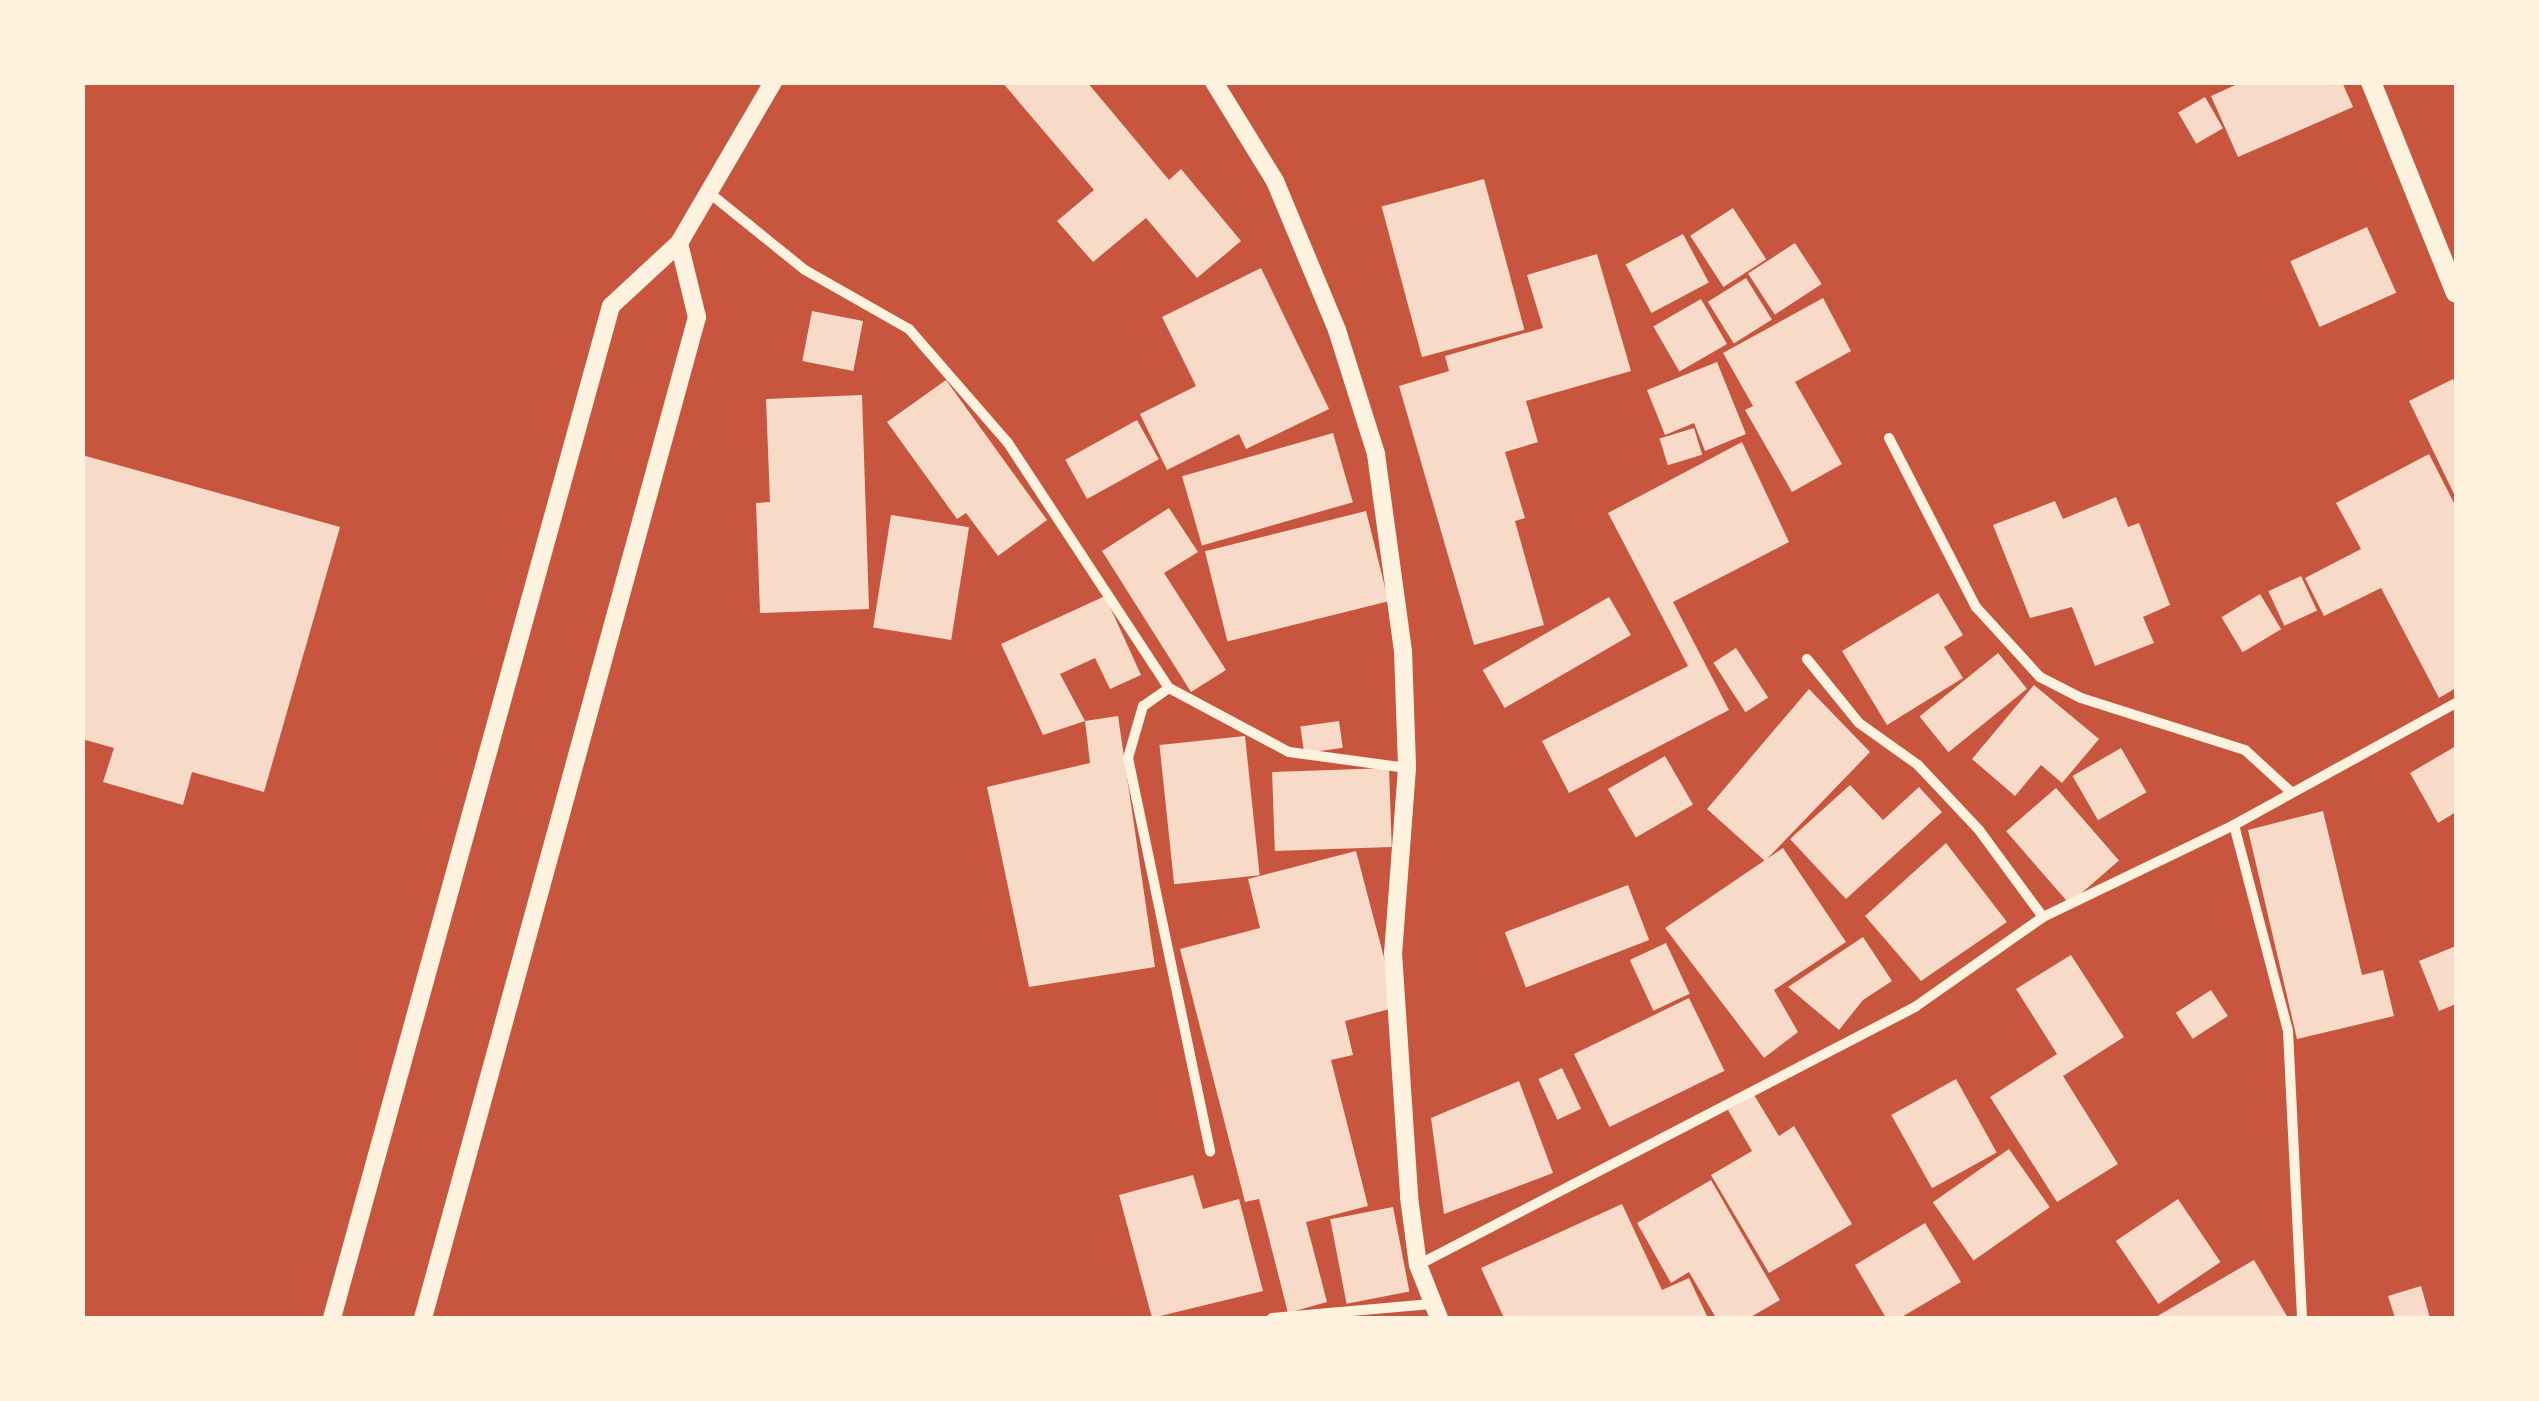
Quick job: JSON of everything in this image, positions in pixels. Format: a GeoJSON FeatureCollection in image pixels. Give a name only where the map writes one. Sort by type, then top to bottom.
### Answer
{"type":"FeatureCollection","features":[{"type":"Feature","properties":{"kind":"main road"},"geometry":{"type":"LineString","coordinates":[[2371,82],[2456,293]]}},
{"type":"Feature","properties":{"kind":"street"},"geometry":{"type":"LineString","coordinates":[[332,1318],[611,306],[679,242],[772,82]]}},
{"type":"Feature","properties":{"kind":"street"},"geometry":{"type":"LineString","coordinates":[[1214,82],[1275,181],[1337,330],[1376,454],[1403,651],[1406,768],[1393,953],[1418,1265],[1435,1311],[1272,1318]]}},
{"type":"Feature","properties":{"kind":"street"},"geometry":{"type":"LineString","coordinates":[[706,191],[805,270],[910,329],[1008,443],[1169,688],[1288,752],[1406,768]]}},
{"type":"Feature","properties":{"kind":"street"},"geometry":{"type":"LineString","coordinates":[[423,1318],[697,317],[679,242]]}},
{"type":"Feature","properties":{"kind":"street"},"geometry":{"type":"LineString","coordinates":[[1888,438],[1976,607],[2040,676],[2082,698],[2244,750],[2291,792]]}},
{"type":"Feature","properties":{"kind":"street"},"geometry":{"type":"LineString","coordinates":[[1807,659],[1859,724],[1918,765],[1979,830],[2043,917]]}},
{"type":"Feature","properties":{"kind":"street"},"geometry":{"type":"LineString","coordinates":[[1169,688],[1142,706],[1128,758],[1210,1152]]}},
{"type":"Feature","properties":{"kind":"street"},"geometry":{"type":"LineString","coordinates":[[1418,1265],[1915,1007],[2043,917],[2234,825],[2456,702]]}},
{"type":"Feature","properties":{"kind":"street"},"geometry":{"type":"LineString","coordinates":[[2234,825],[2288,1031],[2302,1318]]}},
{"type":"Feature","properties":{"kind":"building"},"geometry":{"type":"Polygon","coordinates":[[[1002,82],[1087,82],[1169,180],[1181,169],[1241,241],[1197,278],[1146,218],[1093,262],[1057,221],[1094,190],[1002,82]]]}},
{"type":"Feature","properties":{"kind":"building"},"geometry":{"type":"Polygon","coordinates":[[[2242,82],[2342,82],[2353,107],[2238,157],[2211,96],[2242,82]]]}},
{"type":"Feature","properties":{"kind":"building"},"geometry":{"type":"Polygon","coordinates":[[[2205,97],[2223,128],[2196,144],[2178,112],[2205,97]]]}},
{"type":"Feature","properties":{"kind":"building"},"geometry":{"type":"Polygon","coordinates":[[[1484,179],[1524,330],[1422,357],[1382,206],[1484,179]]]}},
{"type":"Feature","properties":{"kind":"building"},"geometry":{"type":"Polygon","coordinates":[[[1733,208],[1766,259],[1723,287],[1690,236],[1733,208]]]}},
{"type":"Feature","properties":{"kind":"building"},"geometry":{"type":"Polygon","coordinates":[[[2367,227],[2396,293],[2320,327],[2290,261],[2367,227]]]}},
{"type":"Feature","properties":{"kind":"building"},"geometry":{"type":"Polygon","coordinates":[[[1683,234],[1709,283],[1651,313],[1626,265],[1683,234]]]}},
{"type":"Feature","properties":{"kind":"building"},"geometry":{"type":"Polygon","coordinates":[[[1795,243],[1822,284],[1775,315],[1748,273],[1795,243]]]}},
{"type":"Feature","properties":{"kind":"building"},"geometry":{"type":"Polygon","coordinates":[[[1597,254],[1631,371],[1526,401],[1538,442],[1505,452],[1525,518],[1515,521],[1544,625],[1474,645],[1399,386],[1449,371],[1445,356],[1543,328],[1527,275],[1597,254]]]}},
{"type":"Feature","properties":{"kind":"building"},"geometry":{"type":"Polygon","coordinates":[[[1261,268],[1329,409],[1246,449],[1239,434],[1167,470],[1140,414],[1196,386],[1162,317],[1261,268]]]}},
{"type":"Feature","properties":{"kind":"building"},"geometry":{"type":"Polygon","coordinates":[[[1746,278],[1772,320],[1734,343],[1708,302],[1746,278]]]}},
{"type":"Feature","properties":{"kind":"building"},"geometry":{"type":"Polygon","coordinates":[[[1823,298],[1851,351],[1795,382],[1842,464],[1792,492],[1745,410],[1753,406],[1723,353],[1823,298]]]}},
{"type":"Feature","properties":{"kind":"building"},"geometry":{"type":"Polygon","coordinates":[[[1701,299],[1727,344],[1679,372],[1653,326],[1701,299]]]}},
{"type":"Feature","properties":{"kind":"building"},"geometry":{"type":"Polygon","coordinates":[[[812,311],[863,321],[853,371],[802,361],[812,311]]]}},
{"type":"Feature","properties":{"kind":"building"},"geometry":{"type":"Polygon","coordinates":[[[1717,362],[1746,434],[1705,451],[1694,423],[1665,435],[1647,390],[1717,362]]]}},
{"type":"Feature","properties":{"kind":"building"},"geometry":{"type":"Polygon","coordinates":[[[2453,379],[2456,387],[2456,498],[2409,401],[2453,379]]]}},
{"type":"Feature","properties":{"kind":"building"},"geometry":{"type":"Polygon","coordinates":[[[946,380],[1047,520],[998,556],[966,513],[957,519],[887,422],[946,380]]]}},
{"type":"Feature","properties":{"kind":"building"},"geometry":{"type":"Polygon","coordinates":[[[862,395],[869,609],[760,613],[756,503],[770,502],[766,399],[862,395]]]}},
{"type":"Feature","properties":{"kind":"building"},"geometry":{"type":"Polygon","coordinates":[[[1137,420],[1159,459],[1087,499],[1065,460],[1137,420]]]}},
{"type":"Feature","properties":{"kind":"building"},"geometry":{"type":"Polygon","coordinates":[[[1694,428],[1702,455],[1668,465],[1660,439],[1694,428]]]}},
{"type":"Feature","properties":{"kind":"building"},"geometry":{"type":"Polygon","coordinates":[[[1333,433],[1353,502],[1202,545],[1182,476],[1333,433]]]}},
{"type":"Feature","properties":{"kind":"building"},"geometry":{"type":"Polygon","coordinates":[[[1742,442],[1789,542],[1673,602],[1729,710],[1569,793],[1542,741],[1688,666],[1608,513],[1742,442]]]}},
{"type":"Feature","properties":{"kind":"building"},"geometry":{"type":"Polygon","coordinates":[[[2429,454],[2456,507],[2456,688],[2439,698],[2381,588],[2324,616],[2305,578],[2361,549],[2336,503],[2429,454]]]}},
{"type":"Feature","properties":{"kind":"building"},"geometry":{"type":"Polygon","coordinates":[[[82,455],[340,527],[264,792],[192,772],[183,805],[103,782],[114,748],[82,739],[82,455]]]}},
{"type":"Feature","properties":{"kind":"building"},"geometry":{"type":"Polygon","coordinates":[[[2116,497],[2128,527],[2139,523],[2170,605],[2143,617],[2154,643],[2095,666],[2072,607],[2030,618],[1993,525],[2055,501],[2063,519],[2116,497]]]}},
{"type":"Feature","properties":{"kind":"building"},"geometry":{"type":"Polygon","coordinates":[[[1169,508],[1198,552],[1164,573],[1226,670],[1191,692],[1102,551],[1169,508]]]}},
{"type":"Feature","properties":{"kind":"building"},"geometry":{"type":"Polygon","coordinates":[[[1366,511],[1388,601],[1227,641],[1205,551],[1366,511]]]}},
{"type":"Feature","properties":{"kind":"building"},"geometry":{"type":"Polygon","coordinates":[[[891,515],[969,527],[951,640],[873,628],[891,515]]]}},
{"type":"Feature","properties":{"kind":"building"},"geometry":{"type":"Polygon","coordinates":[[[2301,576],[2317,610],[2284,626],[2268,591],[2301,576]]]}},
{"type":"Feature","properties":{"kind":"building"},"geometry":{"type":"Polygon","coordinates":[[[1938,593],[1963,635],[1944,647],[1963,678],[1887,725],[1842,651],[1938,593]]]}},
{"type":"Feature","properties":{"kind":"building"},"geometry":{"type":"Polygon","coordinates":[[[2260,594],[2281,629],[2243,652],[2221,617],[2260,594]]]}},
{"type":"Feature","properties":{"kind":"building"},"geometry":{"type":"Polygon","coordinates":[[[1105,596],[1141,675],[1110,689],[1095,658],[1060,674],[1085,721],[1043,735],[1001,644],[1105,596]]]}},
{"type":"Feature","properties":{"kind":"building"},"geometry":{"type":"Polygon","coordinates":[[[1609,597],[1631,635],[1505,708],[1483,670],[1609,597]]]}},
{"type":"Feature","properties":{"kind":"building"},"geometry":{"type":"Polygon","coordinates":[[[1736,648],[1768,697],[1745,712],[1713,663],[1736,648]]]}},
{"type":"Feature","properties":{"kind":"building"},"geometry":{"type":"Polygon","coordinates":[[[1998,653],[2027,689],[1948,752],[1920,717],[1998,653]]]}},
{"type":"Feature","properties":{"kind":"building"},"geometry":{"type":"Polygon","coordinates":[[[2034,685],[2099,739],[2062,783],[2041,765],[2015,796],[1972,759],[2034,685]]]}},
{"type":"Feature","properties":{"kind":"building"},"geometry":{"type":"Polygon","coordinates":[[[1809,689],[1870,752],[1765,861],[1707,809],[1809,689]]]}},
{"type":"Feature","properties":{"kind":"building"},"geometry":{"type":"Polygon","coordinates":[[[1118,716],[1155,967],[1029,987],[987,787],[1090,763],[1085,721],[1118,716]]]}},
{"type":"Feature","properties":{"kind":"building"},"geometry":{"type":"Polygon","coordinates":[[[1339,721],[1343,748],[1304,753],[1300,726],[1339,721]]]}},
{"type":"Feature","properties":{"kind":"building"},"geometry":{"type":"Polygon","coordinates":[[[1245,736],[1260,875],[1174,884],[1159,745],[1245,736]]]}},
{"type":"Feature","properties":{"kind":"building"},"geometry":{"type":"Polygon","coordinates":[[[2456,746],[2456,812],[2438,823],[2410,773],[2456,746]]]}},
{"type":"Feature","properties":{"kind":"building"},"geometry":{"type":"Polygon","coordinates":[[[2121,748],[2146,792],[2098,820],[2073,776],[2121,748]]]}},
{"type":"Feature","properties":{"kind":"building"},"geometry":{"type":"Polygon","coordinates":[[[1665,756],[1693,804],[1636,837],[1608,789],[1665,756]]]}},
{"type":"Feature","properties":{"kind":"building"},"geometry":{"type":"Polygon","coordinates":[[[1389,768],[1392,847],[1275,851],[1272,772],[1389,768]]]}},
{"type":"Feature","properties":{"kind":"building"},"geometry":{"type":"Polygon","coordinates":[[[1850,785],[1883,820],[1919,787],[1942,812],[1846,899],[1790,839],[1850,785]]]}},
{"type":"Feature","properties":{"kind":"building"},"geometry":{"type":"Polygon","coordinates":[[[2056,788],[2119,860],[2069,904],[2006,831],[2056,788]]]}},
{"type":"Feature","properties":{"kind":"building"},"geometry":{"type":"Polygon","coordinates":[[[2323,811],[2362,975],[2383,970],[2394,1016],[2297,1039],[2248,830],[2323,811]]]}},
{"type":"Feature","properties":{"kind":"building"},"geometry":{"type":"Polygon","coordinates":[[[1946,843],[2007,922],[1921,981],[1865,916],[1946,843]]]}},
{"type":"Feature","properties":{"kind":"building"},"geometry":{"type":"Polygon","coordinates":[[[1783,848],[1846,942],[1774,990],[1798,1032],[1764,1058],[1665,928],[1783,848]]]}},
{"type":"Feature","properties":{"kind":"building"},"geometry":{"type":"Polygon","coordinates":[[[1356,851],[1397,1007],[1345,1021],[1353,1055],[1331,1060],[1368,1206],[1306,1222],[1327,1302],[1288,1313],[1259,1199],[1245,1202],[1180,949],[1260,928],[1248,879],[1356,851]]]}},
{"type":"Feature","properties":{"kind":"building"},"geometry":{"type":"Polygon","coordinates":[[[1628,885],[1649,940],[1526,987],[1505,932],[1628,885]]]}},
{"type":"Feature","properties":{"kind":"building"},"geometry":{"type":"Polygon","coordinates":[[[1863,937],[1892,981],[1863,1000],[1839,1030],[1788,987],[1863,937]]]}},
{"type":"Feature","properties":{"kind":"building"},"geometry":{"type":"Polygon","coordinates":[[[1666,943],[1690,994],[1653,1011],[1630,960],[1666,943]]]}},
{"type":"Feature","properties":{"kind":"building"},"geometry":{"type":"Polygon","coordinates":[[[2456,946],[2456,1004],[2439,1011],[2419,961],[2456,946]]]}},
{"type":"Feature","properties":{"kind":"building"},"geometry":{"type":"Polygon","coordinates":[[[2071,955],[2124,1037],[2063,1076],[2118,1164],[2057,1202],[1990,1097],[2057,1054],[2016,989],[2071,955]]]}},
{"type":"Feature","properties":{"kind":"building"},"geometry":{"type":"Polygon","coordinates":[[[2211,990],[2228,1016],[2193,1039],[2176,1013],[2211,990]]]}},
{"type":"Feature","properties":{"kind":"building"},"geometry":{"type":"Polygon","coordinates":[[[1689,998],[1725,1071],[1609,1127],[1574,1054],[1689,998]]]}},
{"type":"Feature","properties":{"kind":"building"},"geometry":{"type":"Polygon","coordinates":[[[1562,1068],[1581,1109],[1557,1120],[1538,1079],[1562,1068]]]}},
{"type":"Feature","properties":{"kind":"building"},"geometry":{"type":"Polygon","coordinates":[[[1956,1079],[1997,1152],[1932,1188],[1891,1115],[1956,1079]]]}},
{"type":"Feature","properties":{"kind":"building"},"geometry":{"type":"Polygon","coordinates":[[[1519,1081],[1553,1173],[1444,1214],[1431,1118],[1519,1081]]]}},
{"type":"Feature","properties":{"kind":"building"},"geometry":{"type":"Polygon","coordinates":[[[1754,1095],[1779,1136],[1794,1126],[1852,1224],[1769,1273],[1711,1175],[1752,1151],[1728,1110],[1754,1095]]]}},
{"type":"Feature","properties":{"kind":"building"},"geometry":{"type":"Polygon","coordinates":[[[2009,1149],[2050,1207],[1974,1261],[1933,1202],[2009,1149]]]}},
{"type":"Feature","properties":{"kind":"building"},"geometry":{"type":"Polygon","coordinates":[[[1193,1175],[1203,1209],[1239,1199],[1263,1291],[1152,1318],[1119,1195],[1193,1175]]]}},
{"type":"Feature","properties":{"kind":"building"},"geometry":{"type":"Polygon","coordinates":[[[1711,1180],[1780,1300],[1749,1318],[1716,1318],[1689,1272],[1671,1283],[1637,1223],[1711,1180]]]}},
{"type":"Feature","properties":{"kind":"building"},"geometry":{"type":"Polygon","coordinates":[[[2178,1199],[2220,1262],[2158,1304],[2116,1241],[2178,1199]]]}},
{"type":"Feature","properties":{"kind":"building"},"geometry":{"type":"Polygon","coordinates":[[[1622,1204],[1662,1290],[1689,1278],[1708,1318],[1504,1318],[1481,1268],[1622,1204]]]}},
{"type":"Feature","properties":{"kind":"building"},"geometry":{"type":"Polygon","coordinates":[[[1393,1207],[1409,1291],[1347,1304],[1330,1219],[1393,1207]]]}},
{"type":"Feature","properties":{"kind":"building"},"geometry":{"type":"Polygon","coordinates":[[[1925,1223],[1961,1282],[1900,1318],[1886,1318],[1855,1265],[1925,1223]]]}},
{"type":"Feature","properties":{"kind":"building"},"geometry":{"type":"Polygon","coordinates":[[[2254,1260],[2288,1318],[2154,1318],[2254,1260]]]}},
{"type":"Feature","properties":{"kind":"building"},"geometry":{"type":"Polygon","coordinates":[[[2421,1286],[2430,1318],[2395,1318],[2388,1296],[2421,1286]]]}}]}
